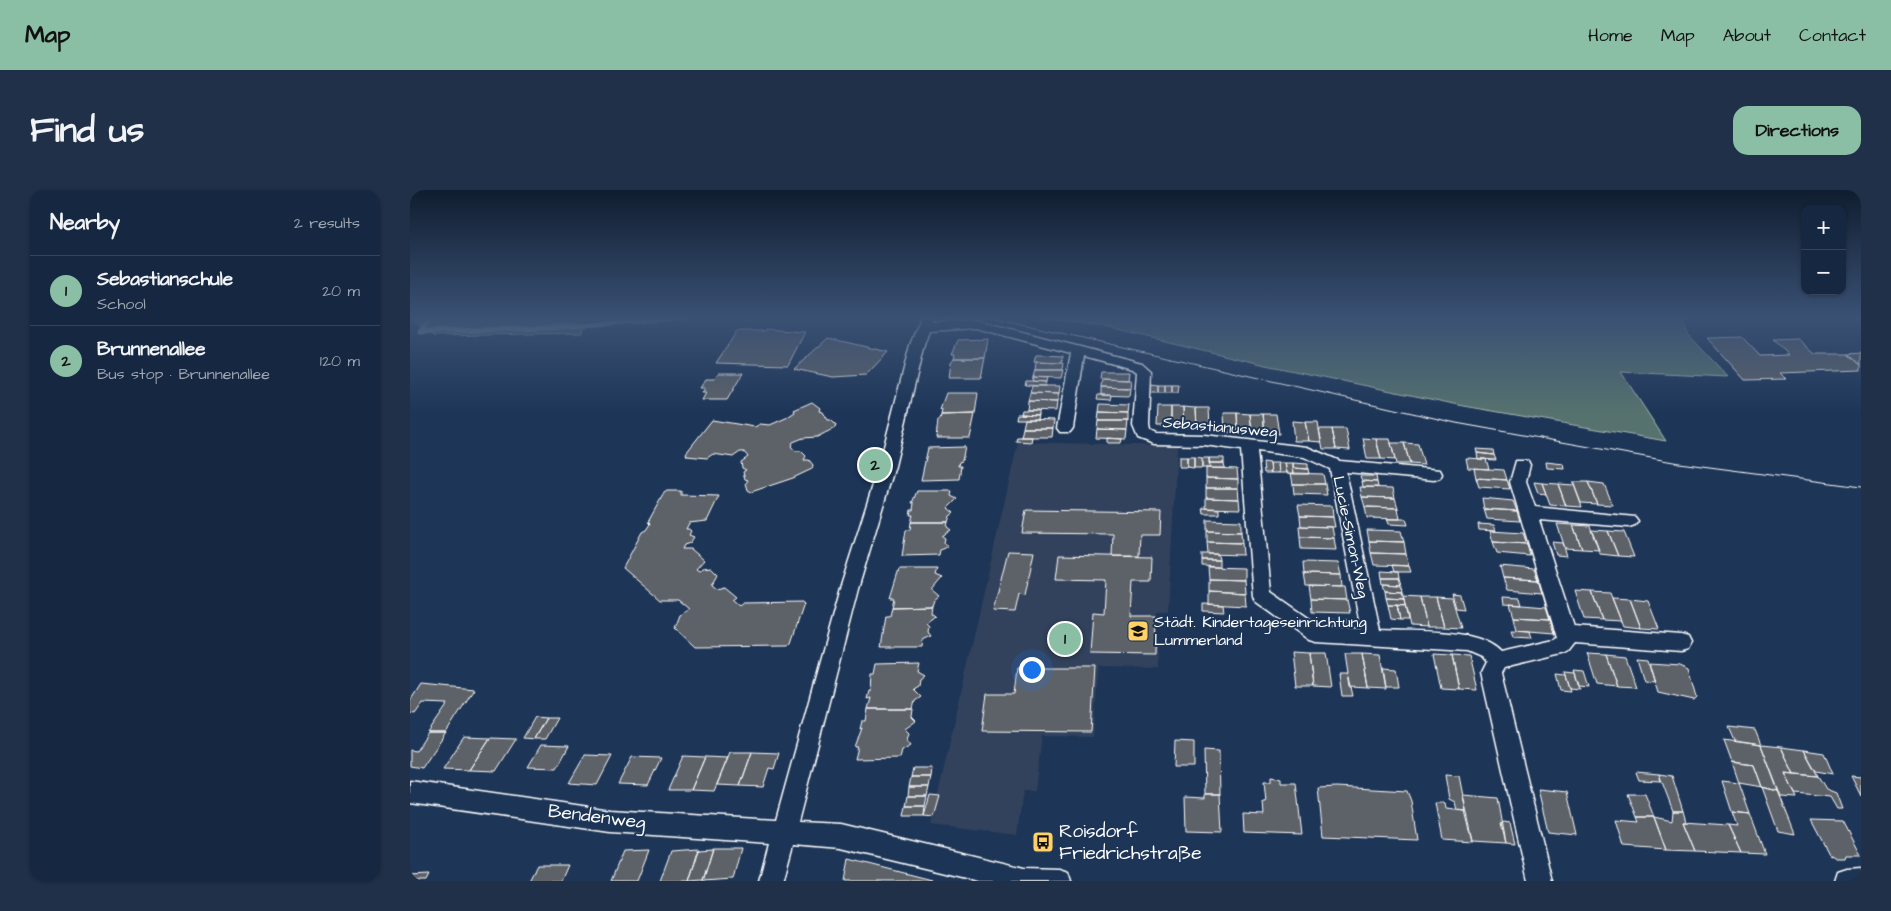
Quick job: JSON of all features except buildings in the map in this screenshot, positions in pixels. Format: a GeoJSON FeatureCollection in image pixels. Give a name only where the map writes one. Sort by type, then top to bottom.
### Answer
{"type":"FeatureCollection","features":[{"type":"Feature","properties":{"kind":"street"},"geometry":{"type":"LineString","coordinates":[[771,881],[849,589],[882,482],[918,349]]}},
{"type":"Feature","properties":{"kind":"street","name":"Sebastianusweg"},"geometry":{"type":"LineString","coordinates":[[1075,349],[1137,366],[1144,371],[1141,426],[1143,434],[1154,439],[1204,440],[1307,452],[1337,466],[1434,474]]}},
{"type":"Feature","properties":{"kind":"street"},"geometry":{"type":"LineString","coordinates":[[1065,428],[1078,350]]}},
{"type":"Feature","properties":{"kind":"street"},"geometry":{"type":"LineString","coordinates":[[1249,446],[1262,596],[1270,604],[1316,634],[1468,643],[1488,651],[1497,661]]}},
{"type":"Feature","properties":{"kind":"street"},"geometry":{"type":"LineString","coordinates":[[1497,661],[1560,647],[1566,641],[1566,634],[1518,482],[1522,465]]}},
{"type":"Feature","properties":{"kind":"street","name":"Lucie-Simon-Weg"},"geometry":{"type":"LineString","coordinates":[[1337,466],[1372,638]]}},
{"type":"Feature","properties":{"kind":"street"},"geometry":{"type":"LineString","coordinates":[[1528,513],[1629,521]]}},
{"type":"Feature","properties":{"kind":"street"},"geometry":{"type":"LineString","coordinates":[[1566,634],[1681,643]]}},
{"type":"Feature","properties":{"kind":"street"},"geometry":{"type":"LineString","coordinates":[[1497,661],[1491,673],[1540,881]]}},
{"type":"Feature","properties":{"kind":"street","name":"Bendenweg"},"geometry":{"type":"LineString","coordinates":[[410,792],[610,821],[841,836],[1024,880],[1059,881]]}},
{"type":"Feature","properties":{"kind":"shaded area"},"geometry":{"type":"Polygon","coordinates":[[[1018,442],[1177,446],[1168,611],[1157,611],[1158,669],[1099,668],[1093,737],[1042,736],[1035,791],[1023,791],[1017,835],[931,825],[1018,442]]]}},
{"type":"Feature","properties":{"kind":"green space"},"geometry":{"type":"Polygon","coordinates":[[[1199,349],[1702,349],[1728,377],[1621,372],[1666,441],[1464,406],[1270,366],[1199,349]]]}},
{"type":"Feature","properties":{"kind":"tram line"},"geometry":{"type":"LineString","coordinates":[[1132,349],[1456,423],[1679,463],[1861,487]]}},
{"type":"Feature","properties":{"kind":"place","name":"Brunnenallee"},"geometry":{"type":"Point","coordinates":[875,465]}},
{"type":"Feature","properties":{"kind":"place","name":"Städt. Kindertageseinrichtung Lummerland"},"geometry":{"type":"Point","coordinates":[1138,631]}},
{"type":"Feature","properties":{"kind":"place","name":"Sebastianschule"},"geometry":{"type":"Point","coordinates":[1065,639]}},
{"type":"Feature","properties":{"kind":"place","name":"Roisdorf Friedrichstraße"},"geometry":{"type":"Point","coordinates":[1043,842]}}]}
